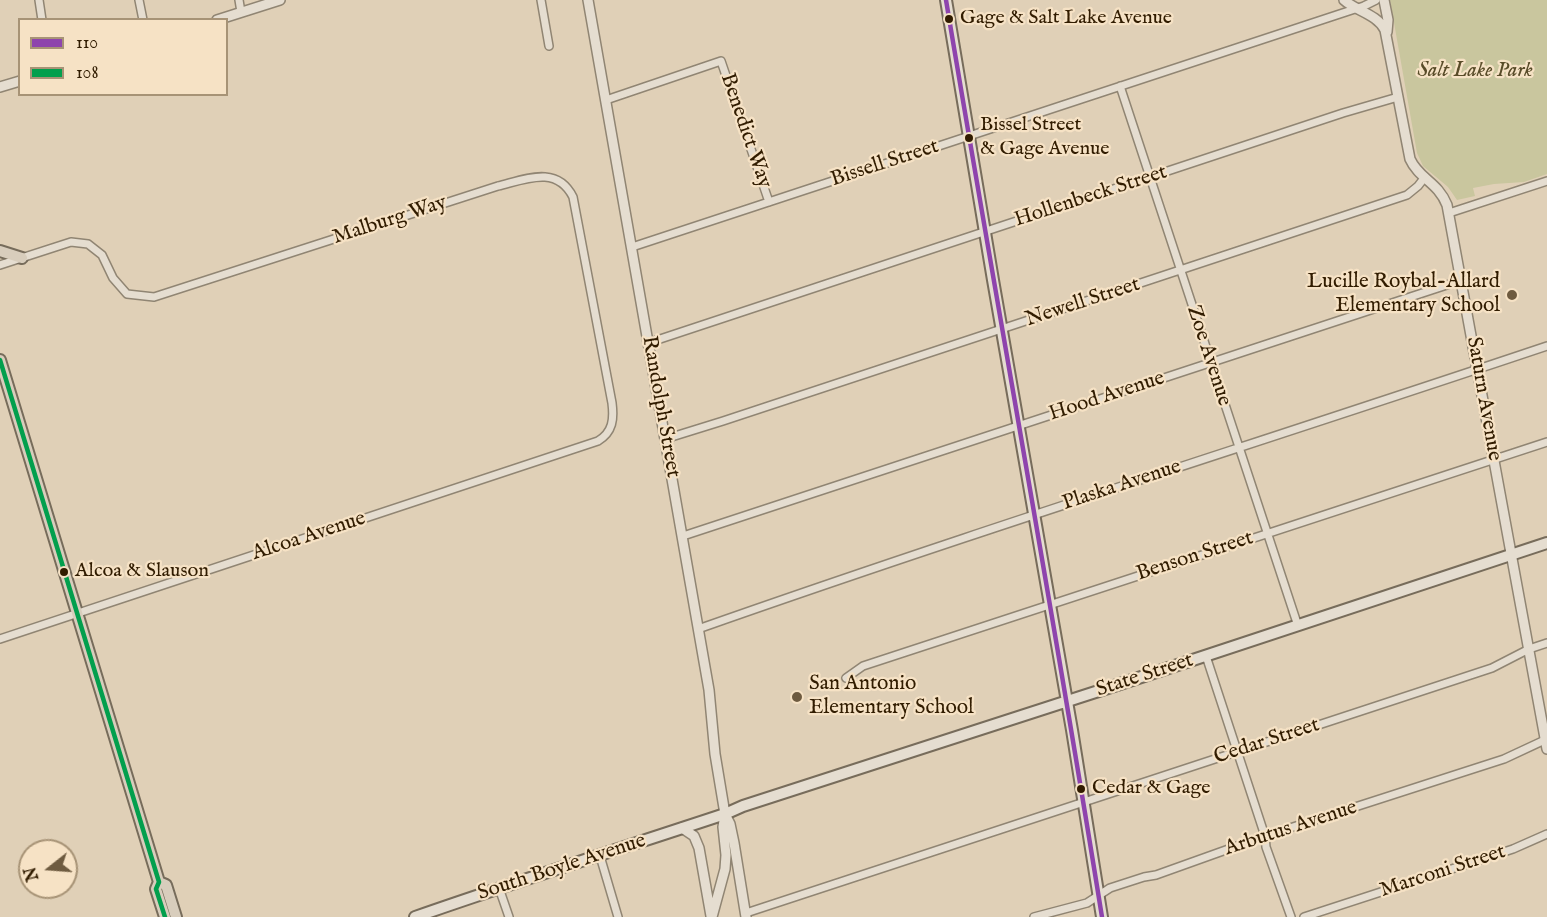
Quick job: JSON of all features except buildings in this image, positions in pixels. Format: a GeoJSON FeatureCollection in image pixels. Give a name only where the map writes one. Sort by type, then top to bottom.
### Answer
{"type":"FeatureCollection","features":[{"type":"Feature","properties":{"kind":"main road"},"geometry":{"type":"LineString","coordinates":[[946,0],[1102,917]]}},
{"type":"Feature","properties":{"kind":"main road"},"geometry":{"type":"LineString","coordinates":[[0,251],[22,258]]}},
{"type":"Feature","properties":{"kind":"main road"},"geometry":{"type":"LineString","coordinates":[[0,360],[159,882],[156,890],[165,917]]}},
{"type":"Feature","properties":{"kind":"main road","name":"State Street"},"geometry":{"type":"LineString","coordinates":[[709,819],[1547,543]]}},
{"type":"Feature","properties":{"kind":"main road","name":"South Boyle Avenue"},"geometry":{"type":"LineString","coordinates":[[415,917],[709,819]]}},
{"type":"Feature","properties":{"kind":"main road"},"geometry":{"type":"LineString","coordinates":[[159,882],[166,885],[176,917]]}},
{"type":"Feature","properties":{"kind":"street"},"geometry":{"type":"LineString","coordinates":[[39,0],[42,18]]}},
{"type":"Feature","properties":{"kind":"street"},"geometry":{"type":"LineString","coordinates":[[139,0],[143,18]]}},
{"type":"Feature","properties":{"kind":"street"},"geometry":{"type":"LineString","coordinates":[[239,0],[241,12]]}},
{"type":"Feature","properties":{"kind":"street"},"geometry":{"type":"LineString","coordinates":[[223,18],[280,0]]}},
{"type":"Feature","properties":{"kind":"street"},"geometry":{"type":"LineString","coordinates":[[541,0],[549,46]]}},
{"type":"Feature","properties":{"kind":"street","name":"Randolph Street"},"geometry":{"type":"LineString","coordinates":[[588,0],[710,690],[715,754],[725,814],[732,834],[746,915]]}},
{"type":"Feature","properties":{"kind":"street"},"geometry":{"type":"LineString","coordinates":[[1344,0],[1355,9],[1379,21],[1387,34]]}},
{"type":"Feature","properties":{"kind":"street","name":"Bissell Street"},"geometry":{"type":"LineString","coordinates":[[632,247],[1355,9],[1376,0]]}},
{"type":"Feature","properties":{"kind":"street","name":"Saturn Avenue"},"geometry":{"type":"LineString","coordinates":[[1384,0],[1388,20],[1387,34],[1410,159],[1418,172],[1439,190],[1449,213],[1546,742]]}},
{"type":"Feature","properties":{"kind":"street","name":"Benedict Way"},"geometry":{"type":"LineString","coordinates":[[606,100],[721,61],[769,202]]}},
{"type":"Feature","properties":{"kind":"street"},"geometry":{"type":"LineString","coordinates":[[0,87],[18,82]]}},
{"type":"Feature","properties":{"kind":"street","name":"Zoe Avenue"},"geometry":{"type":"LineString","coordinates":[[1119,86],[1298,626]]}},
{"type":"Feature","properties":{"kind":"street","name":"Hollenbeck Street"},"geometry":{"type":"LineString","coordinates":[[648,343],[1343,113],[1398,97]]}},
{"type":"Feature","properties":{"kind":"street","name":"Malburg Way"},"geometry":{"type":"LineString","coordinates":[[0,265],[71,242],[88,244],[102,255],[113,278],[127,294],[154,297],[498,186],[537,176],[559,180],[568,187],[573,197],[612,403],[614,417],[612,427]]}},
{"type":"Feature","properties":{"kind":"street","name":"Newell Street"},"geometry":{"type":"LineString","coordinates":[[665,439],[1407,195],[1425,177]]}},
{"type":"Feature","properties":{"kind":"street"},"geometry":{"type":"LineString","coordinates":[[1449,213],[1547,181]]}},
{"type":"Feature","properties":{"kind":"street","name":"Hood Avenue"},"geometry":{"type":"LineString","coordinates":[[683,536],[1462,280]]}},
{"type":"Feature","properties":{"kind":"street","name":"Plaska Avenue"},"geometry":{"type":"LineString","coordinates":[[698,629],[924,550],[1547,346]]}},
{"type":"Feature","properties":{"kind":"street","name":"Alcoa Avenue"},"geometry":{"type":"LineString","coordinates":[[0,639],[598,441],[612,427]]}},
{"type":"Feature","properties":{"kind":"street","name":"Benson Street"},"geometry":{"type":"LineString","coordinates":[[846,678],[863,666],[1547,442]]}},
{"type":"Feature","properties":{"kind":"street","name":"Cedar Street"},"geometry":{"type":"LineString","coordinates":[[746,915],[1492,668],[1529,649],[1547,643]]}},
{"type":"Feature","properties":{"kind":"street"},"geometry":{"type":"LineString","coordinates":[[1206,656],[1265,836],[1266,847],[1291,917]]}},
{"type":"Feature","properties":{"kind":"street","name":"Arbutus Avenue"},"geometry":{"type":"LineString","coordinates":[[1034,917],[1087,903],[1110,888],[1156,875],[1265,836],[1504,759],[1546,742]]}},
{"type":"Feature","properties":{"kind":"street","name":"Randolph Street"},"geometry":{"type":"LineString","coordinates":[[712,917],[725,869],[723,827],[725,814]]}},
{"type":"Feature","properties":{"kind":"street"},"geometry":{"type":"LineString","coordinates":[[682,828],[694,836],[699,848],[712,917]]}},
{"type":"Feature","properties":{"kind":"street","name":"Marconi Street"},"geometry":{"type":"LineString","coordinates":[[1304,917],[1513,849],[1547,834]]}},
{"type":"Feature","properties":{"kind":"street"},"geometry":{"type":"LineString","coordinates":[[600,856],[618,917]]}},
{"type":"Feature","properties":{"kind":"street"},"geometry":{"type":"LineString","coordinates":[[499,888],[509,917]]}},
{"type":"Feature","properties":{"kind":"green space","name":"Salt Lake Park"},"geometry":{"type":"Polygon","coordinates":[[[1390,0],[1547,0],[1547,174],[1524,182],[1473,188],[1475,196],[1457,200],[1448,187],[1423,166],[1417,153],[1390,0]]]}},
{"type":"Feature","properties":{"kind":"transit line","name":"110"},"geometry":{"type":"LineString","coordinates":[[946,0],[1102,917]]}},
{"type":"Feature","properties":{"kind":"transit line","name":"108"},"geometry":{"type":"LineString","coordinates":[[0,360],[159,882],[156,889],[165,917]]}},
{"type":"Feature","properties":{"kind":"place","name":"Gage & Salt Lake Avenue"},"geometry":{"type":"Point","coordinates":[949,19]}},
{"type":"Feature","properties":{"kind":"place","name":"Bissel Street & Gage Avenue"},"geometry":{"type":"Point","coordinates":[969,138]}},
{"type":"Feature","properties":{"kind":"place","name":"Lucille Roybal-Allard Elementary School"},"geometry":{"type":"Point","coordinates":[1512,295]}},
{"type":"Feature","properties":{"kind":"place","name":"Alcoa & Slauson"},"geometry":{"type":"Point","coordinates":[64,572]}},
{"type":"Feature","properties":{"kind":"place","name":"San Antonio Elementary School"},"geometry":{"type":"Point","coordinates":[797,697]}},
{"type":"Feature","properties":{"kind":"place","name":"Cedar & Gage"},"geometry":{"type":"Point","coordinates":[1081,789]}}]}
